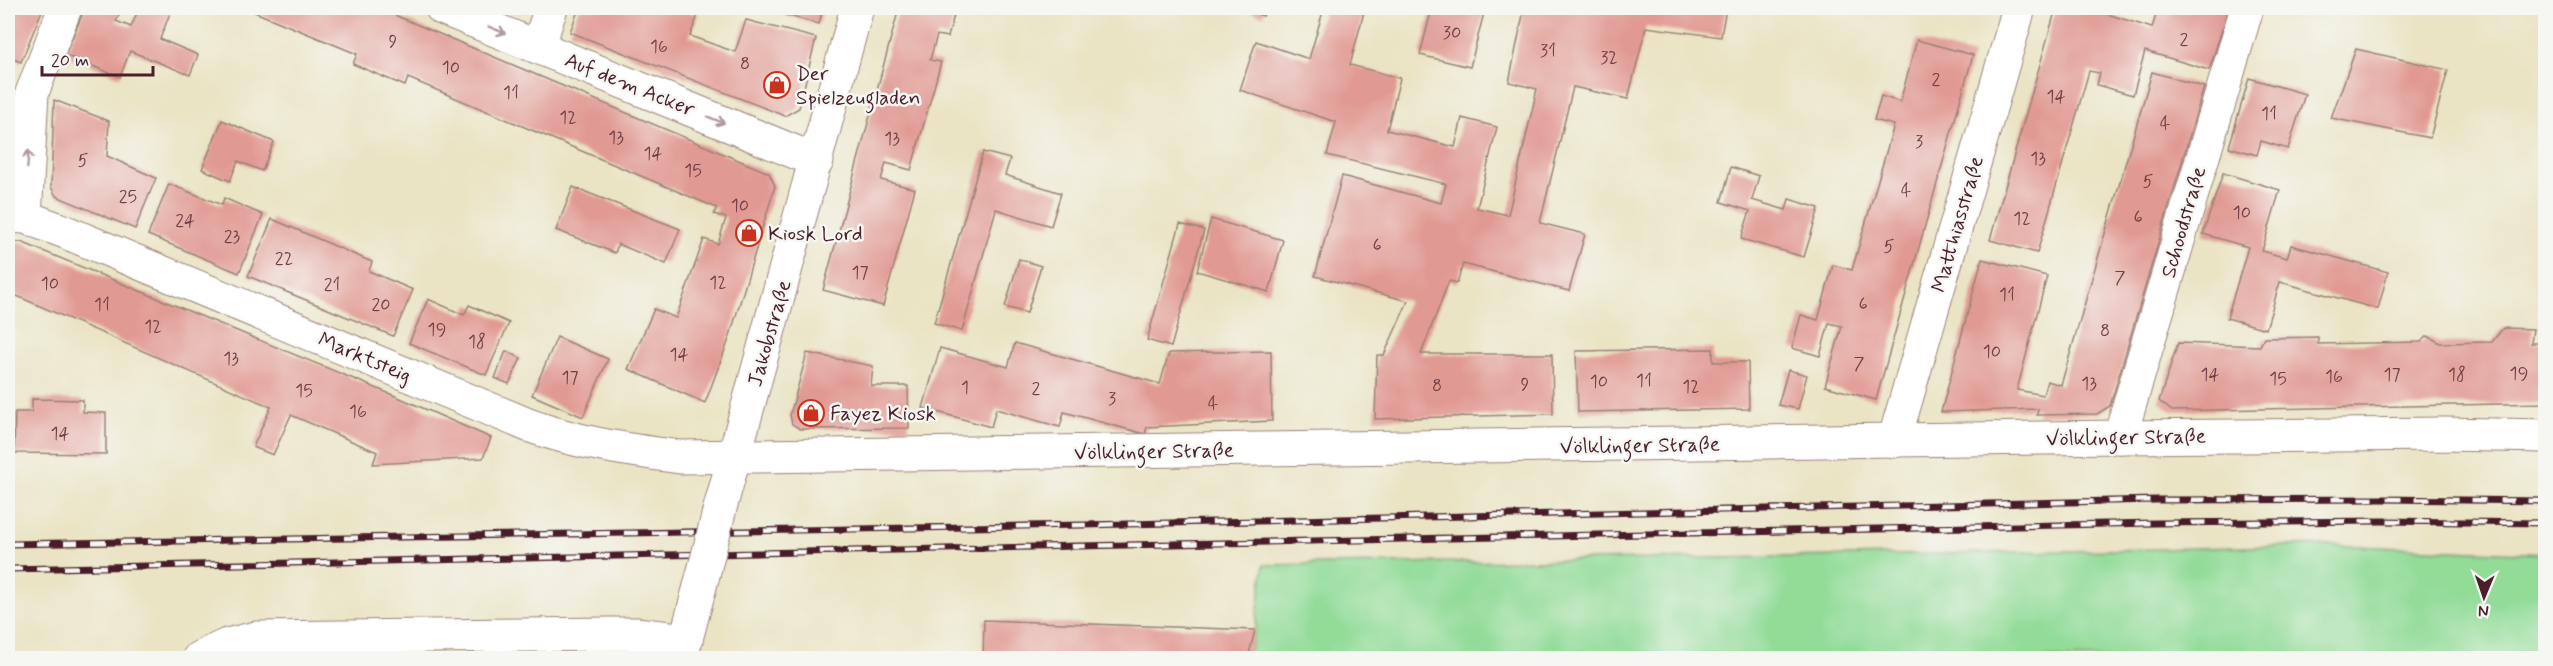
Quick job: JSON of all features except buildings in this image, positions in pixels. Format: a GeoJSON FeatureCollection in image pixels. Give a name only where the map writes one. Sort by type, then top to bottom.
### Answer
{"type":"FeatureCollection","features":[{"type":"Feature","properties":{"kind":"street"},"geometry":{"type":"LineString","coordinates":[[16,217],[32,93],[65,8]]}},
{"type":"Feature","properties":{"kind":"street","name":"Auf dem Acker"},"geometry":{"type":"LineString","coordinates":[[442,8],[817,161]]}},
{"type":"Feature","properties":{"kind":"street"},"geometry":{"type":"LineString","coordinates":[[538,46],[552,8]]}},
{"type":"Feature","properties":{"kind":"street","name":"Jakobstraße"},"geometry":{"type":"LineString","coordinates":[[684,649],[734,456],[817,161],[857,8]]}},
{"type":"Feature","properties":{"kind":"street","name":"Matthiasstraße"},"geometry":{"type":"LineString","coordinates":[[1894,441],[2019,8]]}},
{"type":"Feature","properties":{"kind":"street","name":"Schoodstraße"},"geometry":{"type":"LineString","coordinates":[[2120,437],[2247,8]]}},
{"type":"Feature","properties":{"kind":"street","name":"Marktsteig"},"geometry":{"type":"LineString","coordinates":[[16,217],[63,231],[553,434],[629,450],[680,456],[734,456]]}},
{"type":"Feature","properties":{"kind":"street","name":"Völklinger Straße"},"geometry":{"type":"LineString","coordinates":[[734,456],[2120,437],[2433,434],[2546,436]]}},
{"type":"Feature","properties":{"kind":"street"},"geometry":{"type":"LineString","coordinates":[[199,658],[227,645],[256,638],[620,634],[684,649]]}},
{"type":"Feature","properties":{"kind":"green space"},"geometry":{"type":"Polygon","coordinates":[[[2330,545],[2545,554],[2545,658],[1248,658],[1255,630],[1264,565],[1848,556],[2330,545]]]}},
{"type":"Feature","properties":{"kind":"railway"},"geometry":{"type":"LineString","coordinates":[[8,544],[1084,525],[2156,500],[2546,501]]}},
{"type":"Feature","properties":{"kind":"railway"},"geometry":{"type":"LineString","coordinates":[[8,569],[2155,523],[2381,521],[2546,523]]}},
{"type":"Feature","properties":{"kind":"place","name":"Der Spielzeugladen"},"geometry":{"type":"Point","coordinates":[777,85]}},
{"type":"Feature","properties":{"kind":"place","name":"Kiosk Lord"},"geometry":{"type":"Point","coordinates":[749,233]}},
{"type":"Feature","properties":{"kind":"place","name":"Fayez Kiosk"},"geometry":{"type":"Point","coordinates":[811,413]}}]}
